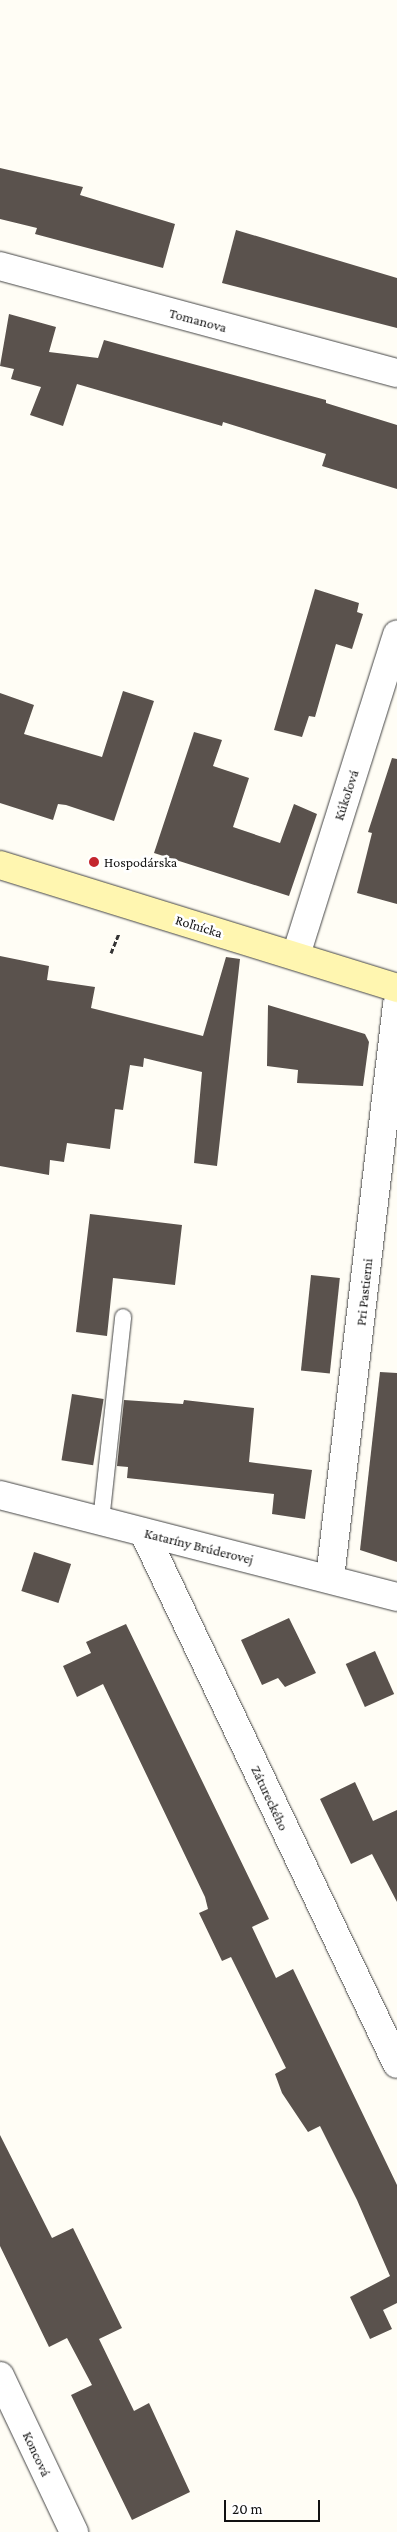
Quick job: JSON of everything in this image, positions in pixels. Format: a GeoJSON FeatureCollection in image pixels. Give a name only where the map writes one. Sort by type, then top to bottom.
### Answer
{"type":"FeatureCollection","features":[{"type":"Feature","properties":{"kind":"street","name":"Tomanova"},"geometry":{"type":"LineString","coordinates":[[0,266],[397,373]]}},
{"type":"Feature","properties":{"kind":"street","name":"Kúkoľová"},"geometry":{"type":"LineString","coordinates":[[296,955],[397,634]]}},
{"type":"Feature","properties":{"kind":"street","name":"Roľnícka"},"geometry":{"type":"LineString","coordinates":[[0,865],[296,955],[397,988]]}},
{"type":"Feature","properties":{"kind":"street","name":"Pri Pastierni"},"geometry":{"type":"LineString","coordinates":[[330,1578],[397,1005]]}},
{"type":"Feature","properties":{"kind":"street","name":"Kataríny Brúderovej"},"geometry":{"type":"LineString","coordinates":[[0,1495],[330,1578],[397,1597]]}},
{"type":"Feature","properties":{"kind":"street","name":"Zátureckého"},"geometry":{"type":"LineString","coordinates":[[144,1532],[397,2064]]}},
{"type":"Feature","properties":{"kind":"street","name":"Koncová"},"geometry":{"type":"LineString","coordinates":[[0,2376],[74,2532]]}},
{"type":"Feature","properties":{"kind":"lane"},"geometry":{"type":"LineString","coordinates":[[101,1521],[123,1317]]}},
{"type":"Feature","properties":{"kind":"path"},"geometry":{"type":"LineString","coordinates":[[111,954],[118,933]]}},
{"type":"Feature","properties":{"kind":"building"},"geometry":{"type":"Polygon","coordinates":[[[0,168],[83,187],[80,195],[175,224],[163,268],[35,234],[37,228],[0,219],[0,168]]]}},
{"type":"Feature","properties":{"kind":"building"},"geometry":{"type":"Polygon","coordinates":[[[236,230],[397,278],[397,328],[222,283],[236,230]]]}},
{"type":"Feature","properties":{"kind":"building"},"geometry":{"type":"Polygon","coordinates":[[[9,314],[56,327],[49,352],[98,358],[104,340],[326,400],[326,403],[397,425],[397,489],[322,466],[326,454],[223,422],[222,426],[77,384],[63,426],[30,415],[41,387],[11,379],[14,369],[0,366],[9,314]]]}},
{"type":"Feature","properties":{"kind":"building"},"geometry":{"type":"Polygon","coordinates":[[[315,589],[359,603],[357,612],[363,614],[352,649],[336,644],[315,717],[309,716],[302,737],[274,730],[315,589]]]}},
{"type":"Feature","properties":{"kind":"building"},"geometry":{"type":"Polygon","coordinates":[[[123,691],[154,701],[114,821],[58,804],[53,820],[0,803],[0,693],[34,705],[24,734],[102,757],[123,691]]]}},
{"type":"Feature","properties":{"kind":"building"},"geometry":{"type":"Polygon","coordinates":[[[194,732],[222,740],[213,766],[249,778],[233,827],[280,843],[294,804],[317,814],[289,896],[154,853],[194,732]]]}},
{"type":"Feature","properties":{"kind":"building"},"geometry":{"type":"Polygon","coordinates":[[[392,758],[397,759],[397,904],[357,893],[372,833],[368,832],[392,758]]]}},
{"type":"Feature","properties":{"kind":"building"},"geometry":{"type":"Polygon","coordinates":[[[0,956],[49,966],[47,980],[95,987],[91,1008],[203,1036],[226,957],[240,959],[217,1166],[194,1163],[202,1072],[144,1058],[143,1067],[130,1065],[123,1110],[115,1109],[110,1149],[67,1143],[64,1162],[50,1160],[49,1175],[0,1166],[0,956]]]}},
{"type":"Feature","properties":{"kind":"building"},"geometry":{"type":"Polygon","coordinates":[[[268,1005],[365,1034],[369,1042],[363,1086],[297,1083],[298,1070],[267,1066],[268,1005]]]}},
{"type":"Feature","properties":{"kind":"building"},"geometry":{"type":"Polygon","coordinates":[[[90,1214],[182,1225],[175,1285],[113,1278],[107,1336],[76,1332],[90,1214]]]}},
{"type":"Feature","properties":{"kind":"building"},"geometry":{"type":"Polygon","coordinates":[[[311,1275],[340,1278],[330,1374],[301,1370],[311,1275]]]}},
{"type":"Feature","properties":{"kind":"building"},"geometry":{"type":"Polygon","coordinates":[[[380,1372],[397,1373],[397,1562],[360,1550],[380,1372]]]}},
{"type":"Feature","properties":{"kind":"building"},"geometry":{"type":"Polygon","coordinates":[[[72,1394],[104,1399],[93,1465],[62,1460],[72,1394]]]}},
{"type":"Feature","properties":{"kind":"building"},"geometry":{"type":"Polygon","coordinates":[[[124,1400],[183,1404],[184,1400],[254,1408],[249,1462],[312,1470],[305,1519],[272,1514],[274,1494],[127,1478],[128,1467],[117,1466],[124,1400]]]}},
{"type":"Feature","properties":{"kind":"building"},"geometry":{"type":"Polygon","coordinates":[[[34,1552],[71,1564],[58,1603],[21,1591],[34,1552]]]}},
{"type":"Feature","properties":{"kind":"building"},"geometry":{"type":"Polygon","coordinates":[[[289,1618],[316,1673],[285,1687],[278,1678],[262,1685],[241,1640],[289,1618]]]}},
{"type":"Feature","properties":{"kind":"building"},"geometry":{"type":"Polygon","coordinates":[[[126,1624],[269,1919],[252,1927],[276,1978],[293,1969],[397,2185],[397,2303],[383,2310],[392,2329],[370,2339],[350,2297],[390,2276],[357,2200],[320,2126],[308,2132],[282,2093],[275,2074],[286,2068],[231,1957],[222,1961],[199,1913],[208,1909],[205,1897],[103,1684],[77,1697],[63,1666],[91,1653],[86,1642],[126,1624]]]}},
{"type":"Feature","properties":{"kind":"building"},"geometry":{"type":"Polygon","coordinates":[[[375,1651],[394,1694],[365,1707],[346,1664],[375,1651]]]}},
{"type":"Feature","properties":{"kind":"building"},"geometry":{"type":"Polygon","coordinates":[[[355,1782],[373,1821],[397,1810],[397,1902],[372,1854],[351,1864],[320,1799],[355,1782]]]}},
{"type":"Feature","properties":{"kind":"building"},"geometry":{"type":"Polygon","coordinates":[[[0,2135],[52,2238],[73,2228],[122,2328],[99,2339],[134,2411],[149,2403],[190,2492],[132,2520],[71,2395],[92,2385],[67,2338],[49,2347],[0,2246],[0,2135]]]}},
{"type":"Feature","properties":{"kind":"place","name":"Hospodárska"},"geometry":{"type":"Point","coordinates":[94,862]}}]}
